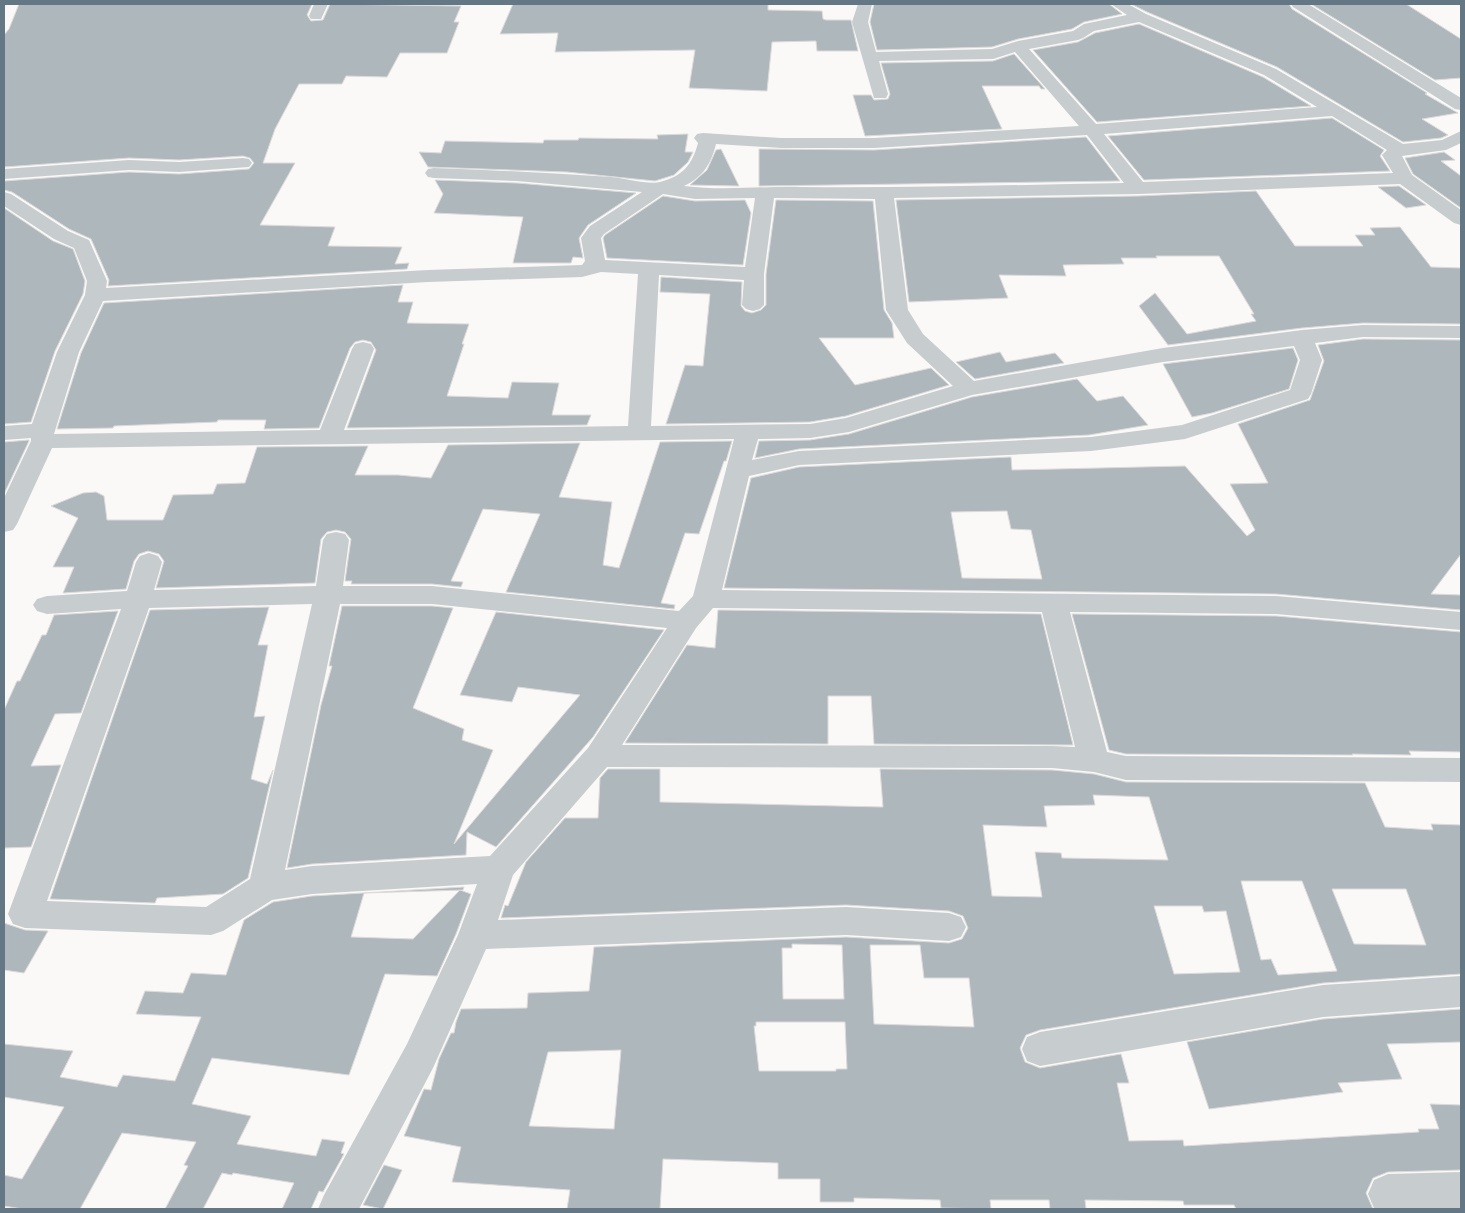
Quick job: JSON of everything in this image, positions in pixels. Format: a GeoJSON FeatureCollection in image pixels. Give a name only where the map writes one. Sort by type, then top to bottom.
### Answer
{"type":"FeatureCollection","features":[{"type":"Feature","properties":{"kind":"street"},"geometry":{"type":"LineString","coordinates":[[864,4],[860,22],[880,94]]}},
{"type":"Feature","properties":{"kind":"street"},"geometry":{"type":"LineString","coordinates":[[1118,4],[1141,17],[1270,72],[1400,150]]}},
{"type":"Feature","properties":{"kind":"street"},"geometry":{"type":"LineString","coordinates":[[1298,4],[1461,105]]}},
{"type":"Feature","properties":{"kind":"street"},"geometry":{"type":"LineString","coordinates":[[869,57],[993,54],[1018,46],[1078,35],[1089,27],[1141,17]]}},
{"type":"Feature","properties":{"kind":"street"},"geometry":{"type":"LineString","coordinates":[[1018,46],[1092,130],[1138,188]]}},
{"type":"Feature","properties":{"kind":"street"},"geometry":{"type":"LineString","coordinates":[[589,269],[595,262],[591,238],[597,230],[658,189],[680,181],[697,169],[705,151],[706,143],[703,138],[781,143],[874,143],[1092,130],[1335,111]]}},
{"type":"Feature","properties":{"kind":"street"},"geometry":{"type":"LineString","coordinates":[[1461,136],[1446,145],[1400,150],[1391,155],[1399,166],[1404,178],[1461,219]]}},
{"type":"Feature","properties":{"kind":"street"},"geometry":{"type":"LineString","coordinates":[[4,174],[128,165],[179,167],[243,163]]}},
{"type":"Feature","properties":{"kind":"street"},"geometry":{"type":"LineString","coordinates":[[434,173],[619,183],[658,189],[724,194],[1138,188],[1404,178]]}},
{"type":"Feature","properties":{"kind":"street"},"geometry":{"type":"LineString","coordinates":[[753,305],[754,274],[765,192]]}},
{"type":"Feature","properties":{"kind":"street"},"geometry":{"type":"LineString","coordinates":[[884,193],[897,310],[915,338],[968,389]]}},
{"type":"Feature","properties":{"kind":"street"},"geometry":{"type":"LineString","coordinates":[[4,198],[61,235],[82,244],[97,281],[95,295],[68,352],[43,435],[4,524]]}},
{"type":"Feature","properties":{"kind":"street"},"geometry":{"type":"LineString","coordinates":[[95,295],[589,269],[602,266],[754,274]]}},
{"type":"Feature","properties":{"kind":"street"},"geometry":{"type":"LineString","coordinates":[[638,433],[649,267]]}},
{"type":"Feature","properties":{"kind":"street"},"geometry":{"type":"LineString","coordinates":[[4,433],[43,435],[330,436],[810,431],[850,425],[968,389],[1163,355],[1363,331],[1461,332]]}},
{"type":"Feature","properties":{"kind":"street"},"geometry":{"type":"LineString","coordinates":[[737,471],[799,458],[1091,444],[1185,432],[1300,394],[1311,360],[1302,338]]}},
{"type":"Feature","properties":{"kind":"street"},"geometry":{"type":"LineString","coordinates":[[330,436],[363,348]]}},
{"type":"Feature","properties":{"kind":"street"},"geometry":{"type":"LineString","coordinates":[[338,1209],[420,1056],[475,935],[499,869],[599,756],[696,610],[748,433]]}},
{"type":"Feature","properties":{"kind":"street"},"geometry":{"type":"LineString","coordinates":[[265,887],[328,595],[336,540]]}},
{"type":"Feature","properties":{"kind":"street"},"geometry":{"type":"LineString","coordinates":[[148,562],[138,599],[25,914],[211,921],[265,887],[312,880],[499,869]]}},
{"type":"Feature","properties":{"kind":"street"},"geometry":{"type":"LineString","coordinates":[[47,605],[138,599],[328,595],[432,595],[696,610],[1054,602],[1276,605],[1461,621]]}},
{"type":"Feature","properties":{"kind":"street"},"geometry":{"type":"LineString","coordinates":[[1054,602],[1094,760]]}},
{"type":"Feature","properties":{"kind":"street"},"geometry":{"type":"LineString","coordinates":[[599,756],[1052,757],[1094,760],[1126,768],[1461,770]]}},
{"type":"Feature","properties":{"kind":"street"},"geometry":{"type":"LineString","coordinates":[[475,935],[846,921],[949,927]]}},
{"type":"Feature","properties":{"kind":"street"},"geometry":{"type":"LineString","coordinates":[[1040,1049],[1323,1001],[1461,991]]}},
{"type":"Feature","properties":{"kind":"street"},"geometry":{"type":"LineString","coordinates":[[1388,1194],[1461,1191]]}},
{"type":"Feature","properties":{"kind":"building"},"geometry":{"type":"Polygon","coordinates":[[[19,4],[312,4],[307,15],[311,21],[323,20],[330,4],[461,6],[454,22],[459,22],[447,53],[400,53],[387,77],[346,76],[342,84],[299,84],[275,129],[263,163],[295,163],[260,225],[335,227],[328,246],[402,247],[395,264],[409,263],[407,269],[108,286],[109,280],[91,239],[69,229],[12,192],[4,190],[4,181],[129,172],[179,174],[249,169],[254,163],[250,158],[243,156],[179,160],[129,158],[4,167],[4,35],[9,29],[19,4]]]}},
{"type":"Feature","properties":{"kind":"building"},"geometry":{"type":"Polygon","coordinates":[[[513,4],[768,4],[768,10],[822,11],[823,19],[826,20],[851,20],[858,51],[817,51],[816,41],[772,42],[767,91],[689,88],[695,50],[555,52],[558,33],[500,34],[513,4]]]}},
{"type":"Feature","properties":{"kind":"building"},"geometry":{"type":"Polygon","coordinates":[[[874,4],[1109,4],[1122,14],[1084,22],[1072,29],[1018,39],[992,47],[877,50],[870,22],[874,4]]]}},
{"type":"Feature","properties":{"kind":"building"},"geometry":{"type":"Polygon","coordinates":[[[1131,4],[1289,4],[1292,9],[1458,113],[1422,119],[1448,135],[1441,138],[1403,142],[1277,67],[1131,4]]]}},
{"type":"Feature","properties":{"kind":"building"},"geometry":{"type":"Polygon","coordinates":[[[1311,4],[1406,4],[1461,39],[1461,78],[1435,80],[1311,4]]]}},
{"type":"Feature","properties":{"kind":"building"},"geometry":{"type":"Polygon","coordinates":[[[1139,24],[1263,77],[1311,106],[1097,122],[1033,50],[1078,42],[1095,33],[1139,24]]]}},
{"type":"Feature","properties":{"kind":"building"},"geometry":{"type":"Polygon","coordinates":[[[1014,54],[1045,89],[1041,89],[1039,86],[982,86],[1002,129],[865,136],[853,95],[871,95],[874,100],[888,99],[890,94],[881,63],[993,61],[1014,54]]]}},
{"type":"Feature","properties":{"kind":"building"},"geometry":{"type":"Polygon","coordinates":[[[1332,118],[1384,150],[1380,156],[1390,171],[1144,180],[1108,136],[1332,118]]]}},
{"type":"Feature","properties":{"kind":"building"},"geometry":{"type":"Polygon","coordinates":[[[688,134],[685,152],[693,152],[688,162],[674,175],[655,181],[567,172],[428,167],[419,152],[441,153],[445,141],[543,143],[544,140],[578,140],[579,138],[658,139],[657,135],[688,134]]]}},
{"type":"Feature","properties":{"kind":"building"},"geometry":{"type":"Polygon","coordinates":[[[1086,137],[1120,181],[759,186],[759,149],[874,150],[1086,137]]]}},
{"type":"Feature","properties":{"kind":"building"},"geometry":{"type":"Polygon","coordinates":[[[721,149],[739,186],[690,185],[707,170],[716,150],[721,149]]]}},
{"type":"Feature","properties":{"kind":"building"},"geometry":{"type":"Polygon","coordinates":[[[1444,152],[1455,160],[1441,161],[1461,176],[1461,208],[1413,174],[1405,158],[1444,152]]]}},
{"type":"Feature","properties":{"kind":"building"},"geometry":{"type":"Polygon","coordinates":[[[435,180],[517,183],[636,193],[588,225],[579,238],[583,258],[573,257],[571,263],[513,263],[523,217],[434,213],[443,194],[435,180]]]}},
{"type":"Feature","properties":{"kind":"building"},"geometry":{"type":"Polygon","coordinates":[[[1399,186],[1426,205],[1406,208],[1378,187],[1399,186]]]}},
{"type":"Feature","properties":{"kind":"building"},"geometry":{"type":"Polygon","coordinates":[[[1256,191],[1295,246],[1363,246],[1355,235],[1375,235],[1370,228],[1400,227],[1431,267],[1461,268],[1461,324],[1363,323],[1302,328],[1168,345],[1139,306],[1155,293],[1187,334],[1256,321],[1251,314],[1254,314],[1219,256],[1121,258],[1124,264],[1063,265],[1066,276],[999,275],[1008,298],[909,302],[896,200],[1138,196],[1256,191]]]}},
{"type":"Feature","properties":{"kind":"building"},"geometry":{"type":"Polygon","coordinates":[[[663,196],[695,201],[745,200],[751,213],[743,265],[607,258],[603,238],[605,235],[663,196]]]}},
{"type":"Feature","properties":{"kind":"building"},"geometry":{"type":"Polygon","coordinates":[[[776,200],[873,201],[884,310],[892,323],[894,338],[819,338],[855,385],[931,368],[949,385],[846,416],[810,422],[666,424],[685,365],[703,366],[710,294],[660,292],[661,277],[742,282],[741,306],[745,311],[752,313],[761,310],[766,305],[766,274],[776,200]]]}},
{"type":"Feature","properties":{"kind":"building"},"geometry":{"type":"Polygon","coordinates":[[[4,208],[53,241],[73,249],[85,281],[83,294],[55,351],[31,422],[4,424],[4,208]]]}},
{"type":"Feature","properties":{"kind":"building"},"geometry":{"type":"Polygon","coordinates":[[[403,285],[398,302],[413,302],[407,323],[469,324],[447,396],[508,398],[512,382],[559,383],[552,415],[591,415],[587,425],[347,428],[376,350],[371,342],[363,340],[355,342],[350,348],[319,428],[264,429],[266,420],[218,420],[217,422],[114,426],[113,428],[57,429],[81,353],[104,303],[403,285]]]}},
{"type":"Feature","properties":{"kind":"building"},"geometry":{"type":"Polygon","coordinates":[[[1363,339],[1461,340],[1461,554],[1431,594],[1461,595],[1461,610],[1276,594],[724,588],[751,478],[799,467],[1011,457],[1012,470],[1185,466],[1247,536],[1255,530],[1230,484],[1268,483],[1238,424],[1310,400],[1324,361],[1318,345],[1363,339]],[[1007,511],[951,512],[962,578],[1042,579],[1031,530],[1011,529],[1007,511]]]}},
{"type":"Feature","properties":{"kind":"building"},"geometry":{"type":"Polygon","coordinates":[[[1293,348],[1298,360],[1289,389],[1212,413],[1192,417],[1163,364],[1293,348]]]}},
{"type":"Feature","properties":{"kind":"building"},"geometry":{"type":"Polygon","coordinates":[[[1000,352],[1006,362],[1055,353],[1064,363],[975,379],[956,362],[1000,352]]]}},
{"type":"Feature","properties":{"kind":"building"},"geometry":{"type":"Polygon","coordinates":[[[1077,379],[1097,401],[1123,396],[1148,425],[1089,435],[799,449],[755,458],[759,441],[810,440],[849,434],[972,397],[1077,379]]]}},
{"type":"Feature","properties":{"kind":"building"},"geometry":{"type":"Polygon","coordinates":[[[29,441],[4,494],[4,442],[29,441]]]}},
{"type":"Feature","properties":{"kind":"building"},"geometry":{"type":"Polygon","coordinates":[[[732,441],[699,534],[685,533],[661,603],[675,605],[674,609],[506,592],[540,514],[483,509],[451,581],[463,582],[461,587],[432,584],[351,584],[352,581],[345,581],[351,539],[345,532],[336,530],[327,532],[321,539],[315,583],[156,588],[164,561],[159,554],[148,551],[139,554],[134,561],[126,589],[63,593],[74,567],[53,567],[78,518],[51,506],[83,493],[96,492],[104,496],[107,520],[163,520],[173,495],[213,494],[217,484],[245,483],[257,447],[368,446],[355,475],[398,475],[431,478],[448,445],[580,443],[559,497],[612,502],[603,565],[619,568],[660,442],[732,441]]]}},
{"type":"Feature","properties":{"kind":"building"},"geometry":{"type":"Polygon","coordinates":[[[342,606],[432,606],[453,608],[413,708],[464,729],[462,740],[493,750],[454,844],[580,695],[518,687],[512,702],[460,695],[496,612],[664,630],[593,737],[496,847],[467,832],[466,855],[312,864],[287,868],[321,705],[332,666],[329,666],[342,606]]]}},
{"type":"Feature","properties":{"kind":"building"},"geometry":{"type":"Polygon","coordinates":[[[269,607],[258,645],[268,645],[254,717],[265,716],[251,779],[267,784],[273,770],[248,878],[223,894],[157,898],[155,903],[50,899],[150,610],[269,607]]]}},
{"type":"Feature","properties":{"kind":"building"},"geometry":{"type":"Polygon","coordinates":[[[718,610],[1041,614],[1073,745],[874,744],[871,696],[828,696],[828,744],[625,743],[687,645],[715,648],[718,610]]]}},
{"type":"Feature","properties":{"kind":"building"},"geometry":{"type":"Polygon","coordinates":[[[118,611],[81,713],[55,714],[31,766],[61,765],[31,847],[4,848],[4,710],[17,681],[20,681],[42,635],[46,635],[54,615],[118,611]]]}},
{"type":"Feature","properties":{"kind":"building"},"geometry":{"type":"Polygon","coordinates":[[[1072,614],[1276,616],[1461,632],[1461,752],[1409,751],[1411,755],[1126,754],[1109,750],[1072,614]]]}},
{"type":"Feature","properties":{"kind":"building"},"geometry":{"type":"Polygon","coordinates":[[[608,769],[660,769],[660,802],[883,807],[880,769],[1052,770],[1094,774],[1126,782],[1365,783],[1385,827],[1433,830],[1431,824],[1461,825],[1461,974],[1323,983],[1040,1030],[1026,1035],[1020,1048],[1025,1062],[1040,1068],[1121,1054],[1129,1083],[1117,1083],[1129,1141],[1183,1140],[1184,1146],[1419,1132],[1418,1129],[1439,1129],[1430,1104],[1461,1105],[1461,1170],[1388,1172],[1373,1178],[1366,1193],[1373,1209],[1236,1209],[1234,1205],[1184,1205],[1183,1201],[1085,1200],[1086,1209],[1050,1209],[1049,1200],[990,1200],[991,1209],[941,1208],[940,1200],[854,1198],[854,1202],[820,1202],[820,1179],[778,1179],[778,1163],[663,1159],[660,1209],[567,1209],[570,1190],[452,1182],[461,1147],[404,1136],[424,1089],[431,1090],[439,1059],[451,1033],[454,1033],[461,1009],[527,1008],[528,993],[589,991],[594,947],[846,937],[949,943],[962,939],[968,928],[963,916],[949,911],[846,905],[501,918],[505,905],[508,906],[526,862],[565,818],[598,818],[600,778],[608,769]],[[1093,795],[1095,805],[1044,806],[1047,827],[983,825],[992,896],[1042,897],[1035,852],[1061,853],[1062,858],[1168,860],[1149,797],[1093,795]],[[1241,881],[1261,960],[1271,959],[1278,975],[1337,971],[1302,881],[1241,881]],[[1332,889],[1354,944],[1426,945],[1406,889],[1332,889]],[[1154,906],[1174,974],[1240,972],[1226,911],[1204,912],[1202,906],[1154,906]],[[792,944],[792,948],[782,948],[783,999],[844,999],[842,945],[792,944]],[[870,945],[874,1024],[974,1027],[969,978],[924,978],[920,945],[870,945]],[[756,1022],[756,1026],[754,1026],[759,1071],[836,1071],[836,1069],[847,1069],[845,1022],[756,1022]],[[621,1050],[548,1052],[529,1126],[614,1129],[621,1050]]]}},
{"type":"Feature","properties":{"kind":"building"},"geometry":{"type":"Polygon","coordinates":[[[464,887],[463,890],[460,890],[471,894],[437,976],[385,974],[349,1075],[212,1058],[192,1104],[251,1116],[237,1144],[316,1156],[322,1139],[345,1142],[341,1153],[344,1154],[323,1192],[319,1191],[311,1209],[282,1209],[294,1183],[233,1173],[232,1175],[222,1173],[203,1209],[165,1209],[188,1166],[184,1165],[196,1142],[122,1133],[80,1209],[23,1209],[4,1206],[4,1175],[22,1179],[64,1107],[4,1097],[4,1044],[73,1051],[60,1077],[117,1087],[123,1075],[175,1081],[201,1017],[136,1014],[145,991],[183,993],[191,973],[226,975],[244,920],[273,902],[312,896],[464,887]],[[460,890],[364,893],[351,937],[413,939],[460,890]]]}},
{"type":"Feature","properties":{"kind":"building"},"geometry":{"type":"Polygon","coordinates":[[[4,923],[25,930],[48,931],[24,973],[4,970],[4,923]]]}},
{"type":"Feature","properties":{"kind":"building"},"geometry":{"type":"Polygon","coordinates":[[[1461,1009],[1461,1042],[1387,1044],[1402,1079],[1338,1083],[1343,1092],[1209,1109],[1187,1042],[1323,1019],[1461,1009]]]}},
{"type":"Feature","properties":{"kind":"building"},"geometry":{"type":"Polygon","coordinates":[[[384,1165],[402,1170],[383,1209],[363,1205],[384,1165]]]}}]}
